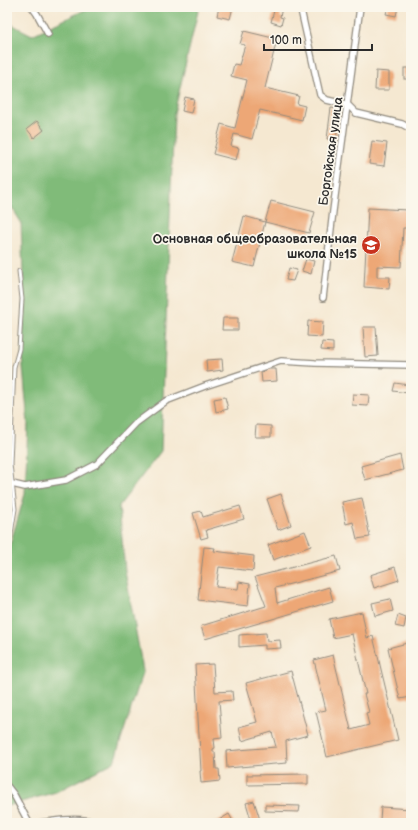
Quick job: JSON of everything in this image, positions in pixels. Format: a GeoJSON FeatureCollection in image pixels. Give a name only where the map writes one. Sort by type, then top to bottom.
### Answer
{"type":"FeatureCollection","features":[{"type":"Feature","properties":{"kind":"street"},"geometry":{"type":"LineString","coordinates":[[32,7],[48,34]]}},
{"type":"Feature","properties":{"kind":"street","name":"Боргойская улица"},"geometry":{"type":"LineString","coordinates":[[323,298],[360,7]]}},
{"type":"Feature","properties":{"kind":"street"},"geometry":{"type":"LineString","coordinates":[[301,10],[320,95],[326,100],[348,105],[356,113],[402,124],[411,129]]}},
{"type":"Feature","properties":{"kind":"street"},"geometry":{"type":"LineString","coordinates":[[12,484],[25,487],[66,480],[97,464],[136,423],[166,402],[205,386],[281,361],[315,363],[411,364]]}},
{"type":"Feature","properties":{"kind":"street"},"geometry":{"type":"LineString","coordinates":[[7,786],[14,795],[29,823]]}},
{"type":"Feature","properties":{"kind":"street"},"geometry":{"type":"LineString","coordinates":[[40,823],[59,820],[91,821],[99,823]]}},
{"type":"Feature","properties":{"kind":"lane"},"geometry":{"type":"LineString","coordinates":[[7,559],[15,509],[10,464],[14,367],[19,349],[22,299],[19,271]]}},
{"type":"Feature","properties":{"kind":"green space"},"geometry":{"type":"Polygon","coordinates":[[[91,7],[199,7],[174,113],[161,451],[119,506],[125,571],[143,671],[114,762],[56,792],[7,806],[7,555],[25,494],[28,424],[22,356],[24,301],[21,222],[7,200],[7,22],[32,35],[91,7]]]}},
{"type":"Feature","properties":{"kind":"building"},"geometry":{"type":"Polygon","coordinates":[[[219,7],[233,7],[230,19],[217,16],[219,7]]]}},
{"type":"Feature","properties":{"kind":"building"},"geometry":{"type":"Polygon","coordinates":[[[275,7],[282,7],[280,17],[283,18],[281,25],[271,22],[275,7]]]}},
{"type":"Feature","properties":{"kind":"building"},"geometry":{"type":"Polygon","coordinates":[[[388,7],[398,7],[396,16],[386,14],[388,7]]]}},
{"type":"Feature","properties":{"kind":"building"},"geometry":{"type":"Polygon","coordinates":[[[244,31],[277,39],[265,88],[299,96],[297,104],[305,106],[302,120],[260,110],[252,139],[234,134],[231,146],[239,148],[236,160],[213,154],[221,124],[235,128],[247,80],[231,76],[234,64],[239,65],[245,45],[240,44],[244,31]]]}},
{"type":"Feature","properties":{"kind":"building"},"geometry":{"type":"Polygon","coordinates":[[[404,68],[411,68],[411,79],[404,79],[404,68]]]}},
{"type":"Feature","properties":{"kind":"building"},"geometry":{"type":"Polygon","coordinates":[[[376,71],[389,72],[389,90],[375,90],[376,71]]]}},
{"type":"Feature","properties":{"kind":"building"},"geometry":{"type":"Polygon","coordinates":[[[185,97],[194,99],[191,113],[182,111],[185,97]]]}},
{"type":"Feature","properties":{"kind":"building"},"geometry":{"type":"Polygon","coordinates":[[[331,108],[340,109],[336,140],[327,139],[331,108]]]}},
{"type":"Feature","properties":{"kind":"building"},"geometry":{"type":"Polygon","coordinates":[[[37,121],[44,130],[34,138],[27,129],[37,121]]]}},
{"type":"Feature","properties":{"kind":"building"},"geometry":{"type":"Polygon","coordinates":[[[372,141],[387,143],[384,166],[369,164],[372,141]]]}},
{"type":"Feature","properties":{"kind":"building"},"geometry":{"type":"Polygon","coordinates":[[[271,201],[315,212],[309,233],[265,222],[271,201]]]}},
{"type":"Feature","properties":{"kind":"building"},"geometry":{"type":"Polygon","coordinates":[[[368,208],[408,210],[407,228],[403,228],[401,267],[377,266],[377,277],[390,277],[389,289],[364,287],[368,208]]]}},
{"type":"Feature","properties":{"kind":"building"},"geometry":{"type":"Polygon","coordinates":[[[244,216],[265,222],[254,267],[232,262],[244,216]]]}},
{"type":"Feature","properties":{"kind":"building"},"geometry":{"type":"Polygon","coordinates":[[[306,259],[314,261],[311,274],[302,271],[306,259]]]}},
{"type":"Feature","properties":{"kind":"building"},"geometry":{"type":"Polygon","coordinates":[[[289,268],[297,270],[293,281],[286,280],[289,268]]]}},
{"type":"Feature","properties":{"kind":"building"},"geometry":{"type":"Polygon","coordinates":[[[223,318],[238,318],[238,330],[222,330],[223,318]]]}},
{"type":"Feature","properties":{"kind":"building"},"geometry":{"type":"Polygon","coordinates":[[[308,321],[323,322],[322,337],[307,336],[308,321]]]}},
{"type":"Feature","properties":{"kind":"building"},"geometry":{"type":"Polygon","coordinates":[[[363,327],[376,327],[378,356],[365,357],[363,327]]]}},
{"type":"Feature","properties":{"kind":"building"},"geometry":{"type":"Polygon","coordinates":[[[322,342],[333,343],[333,351],[321,350],[322,342]]]}},
{"type":"Feature","properties":{"kind":"building"},"geometry":{"type":"Polygon","coordinates":[[[222,359],[223,370],[207,372],[206,360],[222,359]]]}},
{"type":"Feature","properties":{"kind":"building"},"geometry":{"type":"Polygon","coordinates":[[[269,369],[276,369],[277,381],[262,382],[261,372],[269,369]]]}},
{"type":"Feature","properties":{"kind":"building"},"geometry":{"type":"Polygon","coordinates":[[[395,383],[409,385],[408,393],[393,391],[395,383]]]}},
{"type":"Feature","properties":{"kind":"building"},"geometry":{"type":"Polygon","coordinates":[[[353,394],[369,395],[368,406],[352,405],[353,394]]]}},
{"type":"Feature","properties":{"kind":"building"},"geometry":{"type":"Polygon","coordinates":[[[225,397],[228,409],[216,412],[214,399],[225,397]]]}},
{"type":"Feature","properties":{"kind":"building"},"geometry":{"type":"Polygon","coordinates":[[[256,425],[271,426],[271,437],[255,437],[256,425]]]}},
{"type":"Feature","properties":{"kind":"building"},"geometry":{"type":"Polygon","coordinates":[[[400,455],[403,470],[365,480],[361,466],[400,455]]]}},
{"type":"Feature","properties":{"kind":"building"},"geometry":{"type":"Polygon","coordinates":[[[281,494],[291,525],[278,530],[267,499],[281,494]]]}},
{"type":"Feature","properties":{"kind":"building"},"geometry":{"type":"Polygon","coordinates":[[[362,498],[370,537],[357,539],[353,522],[346,524],[342,502],[362,498]]]}},
{"type":"Feature","properties":{"kind":"building"},"geometry":{"type":"Polygon","coordinates":[[[240,506],[244,519],[206,530],[208,537],[201,539],[193,513],[201,511],[203,517],[240,506]]]}},
{"type":"Feature","properties":{"kind":"building"},"geometry":{"type":"Polygon","coordinates":[[[305,531],[311,546],[273,560],[268,545],[305,531]]]}},
{"type":"Feature","properties":{"kind":"building"},"geometry":{"type":"Polygon","coordinates":[[[204,547],[215,548],[214,551],[254,556],[253,571],[219,567],[216,587],[238,589],[239,582],[250,584],[248,606],[198,600],[204,547]]]}},
{"type":"Feature","properties":{"kind":"building"},"geometry":{"type":"Polygon","coordinates":[[[336,556],[340,571],[275,588],[277,603],[329,587],[333,601],[205,639],[201,626],[266,606],[255,577],[336,556]]]}},
{"type":"Feature","properties":{"kind":"building"},"geometry":{"type":"Polygon","coordinates":[[[395,567],[399,580],[374,588],[370,575],[395,567]]]}},
{"type":"Feature","properties":{"kind":"building"},"geometry":{"type":"Polygon","coordinates":[[[390,599],[393,611],[375,616],[372,603],[390,599]]]}},
{"type":"Feature","properties":{"kind":"building"},"geometry":{"type":"Polygon","coordinates":[[[362,612],[367,638],[373,636],[398,740],[327,757],[316,712],[326,710],[314,660],[333,655],[351,730],[369,725],[366,713],[369,712],[364,694],[366,694],[352,634],[333,638],[329,619],[362,612]]]}},
{"type":"Feature","properties":{"kind":"building"},"geometry":{"type":"Polygon","coordinates":[[[398,615],[406,618],[404,628],[395,626],[398,615]]]}},
{"type":"Feature","properties":{"kind":"building"},"geometry":{"type":"Polygon","coordinates":[[[266,633],[267,641],[280,640],[281,648],[265,649],[265,645],[239,647],[239,635],[266,633]]]}},
{"type":"Feature","properties":{"kind":"building"},"geometry":{"type":"Polygon","coordinates":[[[411,642],[411,697],[400,699],[388,648],[411,642]]]}},
{"type":"Feature","properties":{"kind":"building"},"geometry":{"type":"Polygon","coordinates":[[[213,664],[215,692],[232,691],[233,700],[219,701],[222,738],[214,739],[215,748],[213,749],[213,752],[215,752],[216,769],[219,769],[220,781],[201,783],[195,665],[213,664]]]}},
{"type":"Feature","properties":{"kind":"building"},"geometry":{"type":"Polygon","coordinates":[[[291,671],[308,735],[286,741],[287,763],[227,768],[226,751],[276,747],[272,732],[242,741],[239,727],[257,722],[246,683],[291,671]]]}},
{"type":"Feature","properties":{"kind":"building"},"geometry":{"type":"Polygon","coordinates":[[[308,774],[308,784],[247,785],[247,775],[308,774]]]}},
{"type":"Feature","properties":{"kind":"building"},"geometry":{"type":"Polygon","coordinates":[[[254,801],[261,823],[252,823],[246,803],[254,801]]]}},
{"type":"Feature","properties":{"kind":"building"},"geometry":{"type":"Polygon","coordinates":[[[265,805],[300,806],[299,812],[265,811],[265,805]]]}},
{"type":"Feature","properties":{"kind":"building"},"geometry":{"type":"Polygon","coordinates":[[[381,807],[411,809],[411,822],[380,820],[381,807]]]}},
{"type":"Feature","properties":{"kind":"building"},"geometry":{"type":"Polygon","coordinates":[[[229,814],[234,823],[214,823],[229,814]]]}},
{"type":"Feature","properties":{"kind":"place","name":"Основная общеобразовательная школа №15"},"geometry":{"type":"Point","coordinates":[371,245]}}]}
